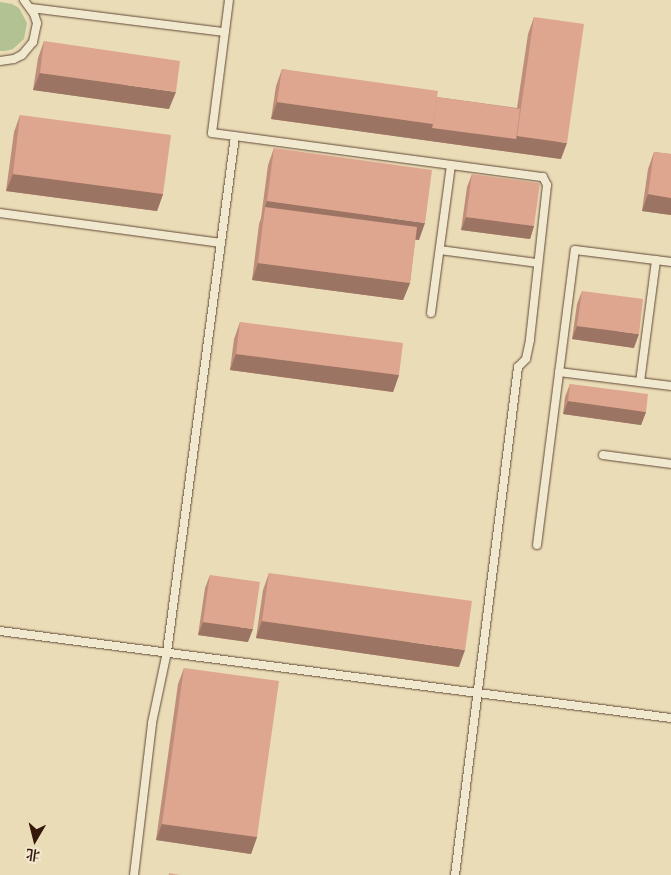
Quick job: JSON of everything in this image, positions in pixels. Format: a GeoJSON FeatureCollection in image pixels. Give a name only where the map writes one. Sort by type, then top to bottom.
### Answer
{"type":"FeatureCollection","features":[{"type":"Feature","properties":{"kind":"lane"},"geometry":{"type":"LineString","coordinates":[[0,61],[14,59],[22,55],[33,42],[36,24],[31,8],[24,0]]}},
{"type":"Feature","properties":{"kind":"lane"},"geometry":{"type":"LineString","coordinates":[[229,0],[212,133],[543,177],[547,184],[530,340],[526,358],[518,367],[455,875]]}},
{"type":"Feature","properties":{"kind":"lane"},"geometry":{"type":"LineString","coordinates":[[31,8],[225,32]]}},
{"type":"Feature","properties":{"kind":"lane"},"geometry":{"type":"LineString","coordinates":[[134,875],[152,723],[167,652],[235,136]]}},
{"type":"Feature","properties":{"kind":"lane"},"geometry":{"type":"LineString","coordinates":[[432,313],[451,164]]}},
{"type":"Feature","properties":{"kind":"lane"},"geometry":{"type":"LineString","coordinates":[[0,213],[221,243]]}},
{"type":"Feature","properties":{"kind":"lane"},"geometry":{"type":"LineString","coordinates":[[440,250],[538,263]]}},
{"type":"Feature","properties":{"kind":"lane"},"geometry":{"type":"LineString","coordinates":[[537,545],[575,250],[671,262]]}},
{"type":"Feature","properties":{"kind":"lane"},"geometry":{"type":"LineString","coordinates":[[640,382],[656,260]]}},
{"type":"Feature","properties":{"kind":"lane"},"geometry":{"type":"LineString","coordinates":[[559,372],[671,386]]}},
{"type":"Feature","properties":{"kind":"lane"},"geometry":{"type":"LineString","coordinates":[[603,455],[671,464]]}},
{"type":"Feature","properties":{"kind":"lane"},"geometry":{"type":"LineString","coordinates":[[0,631],[671,718]]}},
{"type":"Feature","properties":{"kind":"green space"},"geometry":{"type":"Polygon","coordinates":[[[0,2],[12,4],[19,8],[27,23],[24,39],[13,49],[5,51],[0,51],[0,2]]]}},
{"type":"Feature","properties":{"kind":"building"},"geometry":{"type":"Polygon","coordinates":[[[534,17],[584,24],[567,143],[517,136],[534,17]]]}},
{"type":"Feature","properties":{"kind":"building"},"geometry":{"type":"Polygon","coordinates":[[[44,41],[180,61],[176,92],[40,73],[44,41]]]}},
{"type":"Feature","properties":{"kind":"building"},"geometry":{"type":"Polygon","coordinates":[[[282,69],[438,91],[433,124],[277,102],[282,69]]]}},
{"type":"Feature","properties":{"kind":"building"},"geometry":{"type":"Polygon","coordinates":[[[437,97],[520,109],[516,139],[432,128],[437,97]]]}},
{"type":"Feature","properties":{"kind":"building"},"geometry":{"type":"Polygon","coordinates":[[[20,115],[171,135],[163,194],[13,174],[20,115]]]}},
{"type":"Feature","properties":{"kind":"building"},"geometry":{"type":"Polygon","coordinates":[[[274,148],[432,170],[425,223],[267,201],[274,148]]]}},
{"type":"Feature","properties":{"kind":"building"},"geometry":{"type":"Polygon","coordinates":[[[654,152],[671,154],[671,198],[648,194],[654,152]]]}},
{"type":"Feature","properties":{"kind":"building"},"geometry":{"type":"Polygon","coordinates":[[[472,174],[540,183],[534,226],[466,217],[472,174]]]}},
{"type":"Feature","properties":{"kind":"building"},"geometry":{"type":"Polygon","coordinates":[[[265,207],[417,227],[410,283],[258,263],[265,207]]]}},
{"type":"Feature","properties":{"kind":"building"},"geometry":{"type":"Polygon","coordinates":[[[582,291],[643,299],[639,334],[577,326],[582,291]]]}},
{"type":"Feature","properties":{"kind":"building"},"geometry":{"type":"Polygon","coordinates":[[[240,322],[403,343],[399,375],[236,354],[240,322]]]}},
{"type":"Feature","properties":{"kind":"building"},"geometry":{"type":"Polygon","coordinates":[[[570,384],[648,394],[646,412],[568,401],[570,384]]]}},
{"type":"Feature","properties":{"kind":"building"},"geometry":{"type":"Polygon","coordinates":[[[269,573],[472,601],[465,650],[262,621],[269,573]]]}},
{"type":"Feature","properties":{"kind":"building"},"geometry":{"type":"Polygon","coordinates":[[[210,575],[260,582],[253,629],[203,622],[210,575]]]}},
{"type":"Feature","properties":{"kind":"building"},"geometry":{"type":"Polygon","coordinates":[[[184,668],[279,681],[257,837],[162,824],[184,668]]]}}]}
